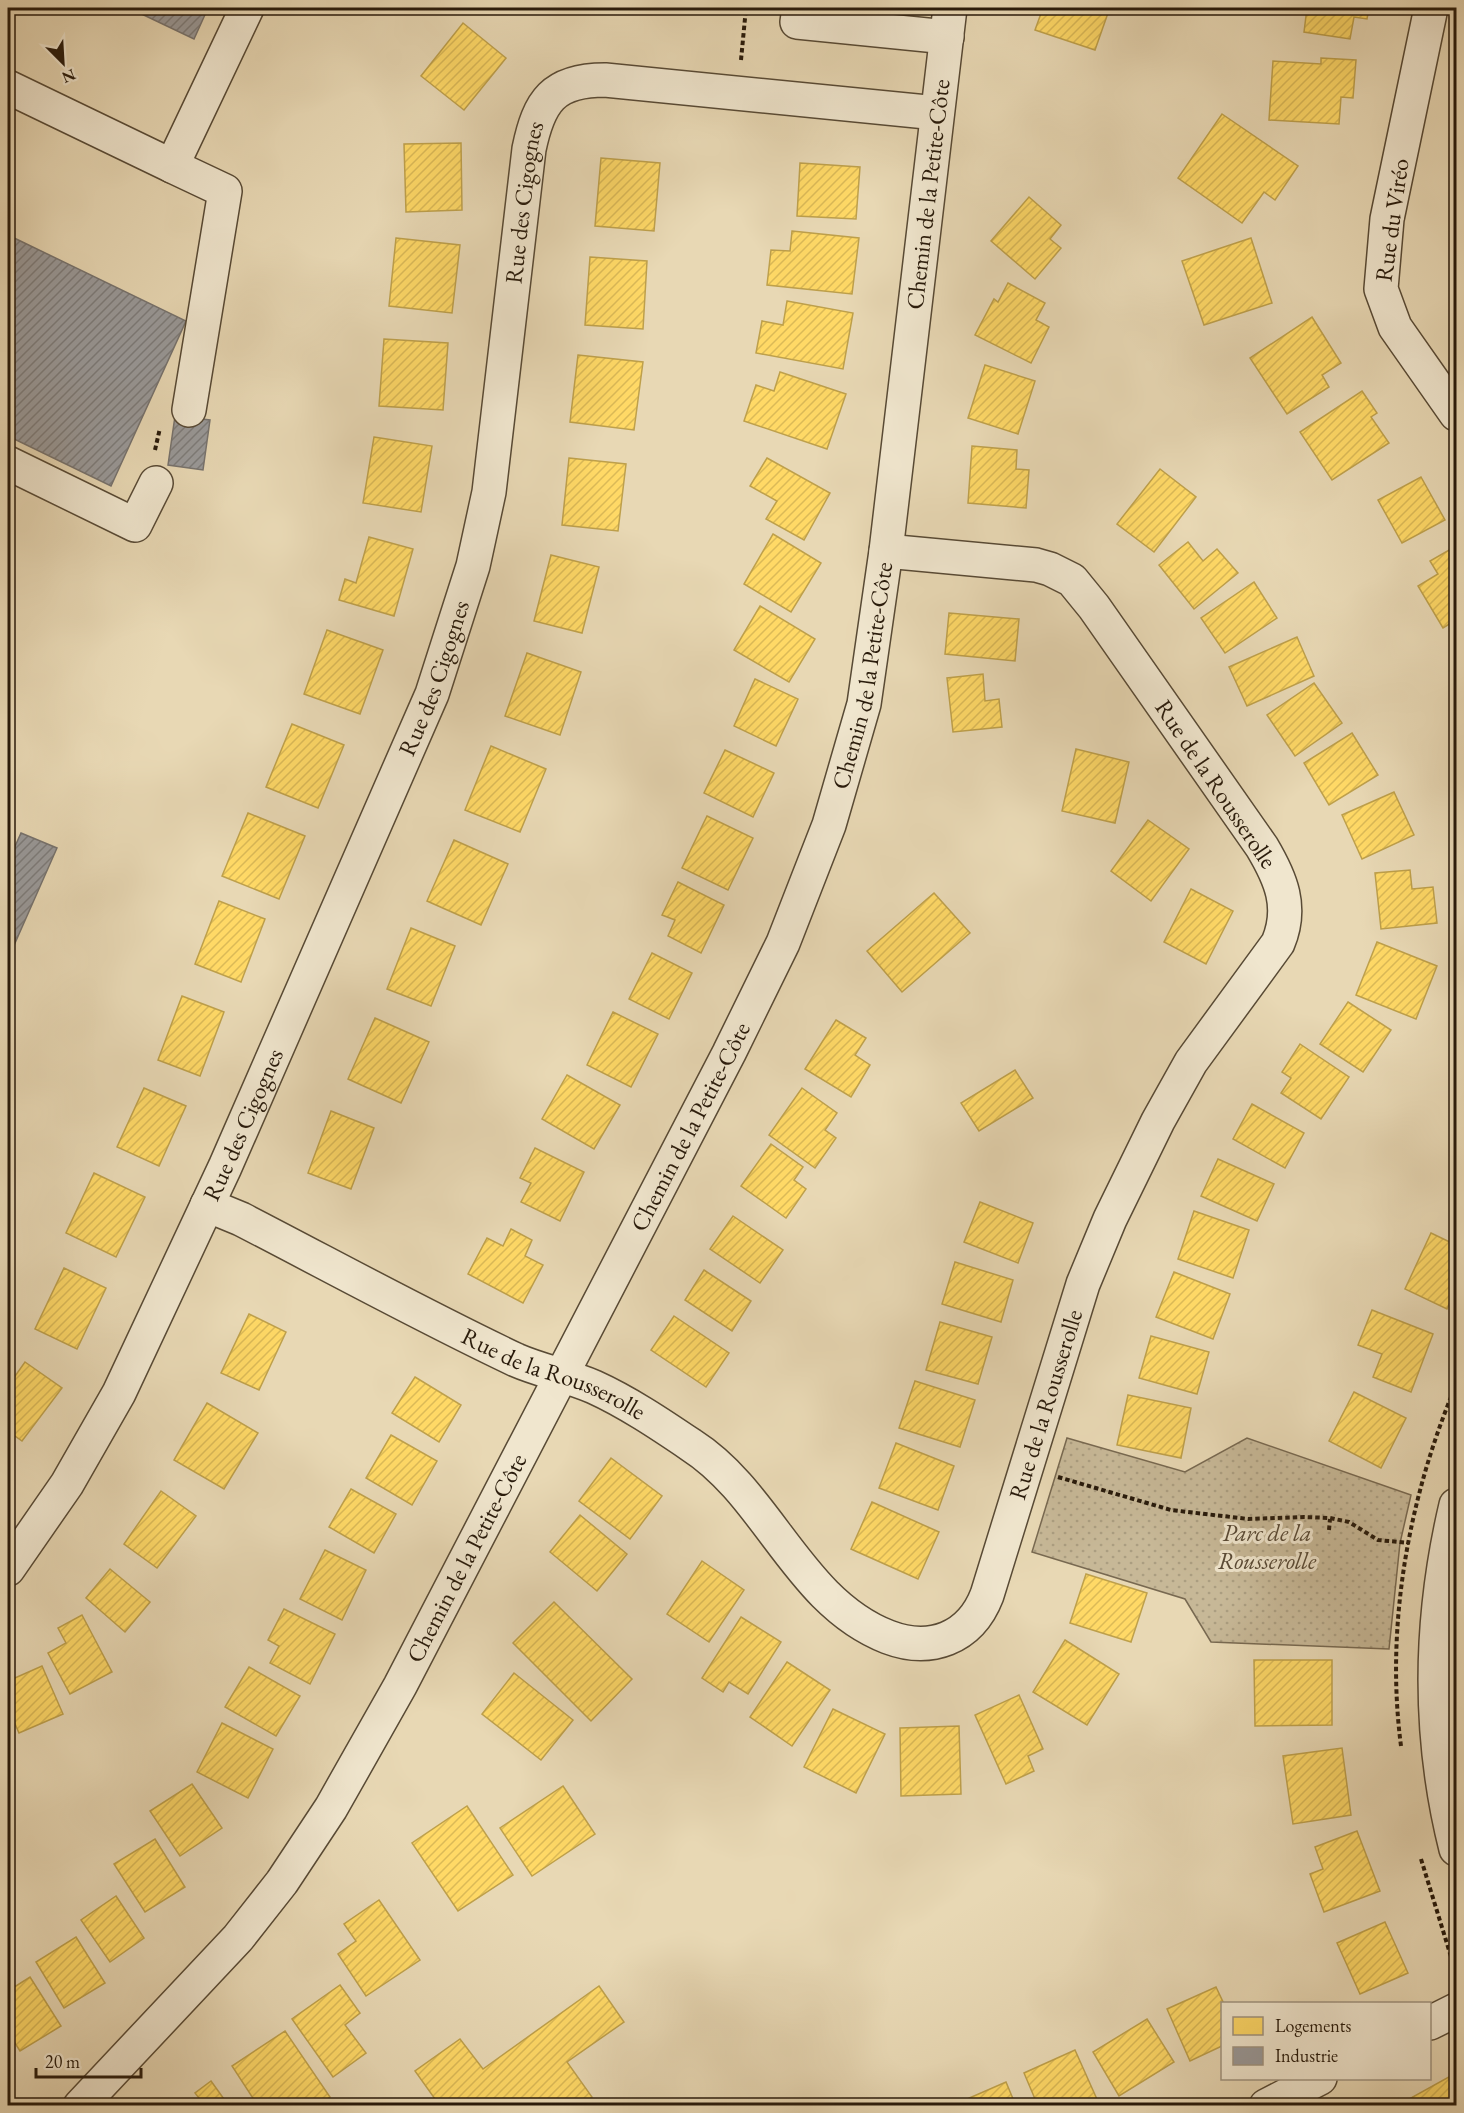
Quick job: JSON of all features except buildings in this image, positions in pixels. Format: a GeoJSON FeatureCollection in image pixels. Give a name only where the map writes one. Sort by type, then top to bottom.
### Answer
{"type":"FeatureCollection","features":[{"type":"Feature","properties":{"kind":"street"},"geometry":{"type":"LineString","coordinates":[[172,166],[247,8]]}},
{"type":"Feature","properties":{"kind":"street"},"geometry":{"type":"LineString","coordinates":[[799,8],[797,22],[949,22]]}},
{"type":"Feature","properties":{"kind":"street","name":"Rue du Viréo"},"geometry":{"type":"LineString","coordinates":[[1431,8],[1388,219],[1381,289],[1395,327],[1456,414]]}},
{"type":"Feature","properties":{"kind":"street","name":"Chemin de la Petite-Côte"},"geometry":{"type":"LineString","coordinates":[[80,2106],[238,1938],[314,1836],[400,1686],[769,974],[805,889],[829,825],[860,719],[886,551],[949,22]]}},
{"type":"Feature","properties":{"kind":"street","name":"Rue des Cigognes"},"geometry":{"type":"LineString","coordinates":[[8,1569],[52,1507],[105,1422],[207,1205],[406,758],[432,694],[464,597],[489,492],[529,149],[537,118],[544,106],[556,92],[570,83],[605,80],[938,113]]}},
{"type":"Feature","properties":{"kind":"street"},"geometry":{"type":"LineString","coordinates":[[8,87],[225,191],[189,410]]}},
{"type":"Feature","properties":{"kind":"street"},"geometry":{"type":"LineString","coordinates":[[8,463],[135,525],[156,483]]}},
{"type":"Feature","properties":{"kind":"street","name":"Rue de la Rousserolle"},"geometry":{"type":"LineString","coordinates":[[207,1205],[241,1219],[514,1359],[610,1394],[709,1458],[738,1484],[824,1593],[865,1625],[884,1635],[911,1644],[936,1643],[956,1635],[975,1619],[987,1595],[1083,1284],[1125,1185],[1191,1062],[1270,956],[1282,931],[1286,907],[1284,894],[1272,865],[1094,607],[1072,580],[1060,573],[1036,565],[886,551]]}},
{"type":"Feature","properties":{"kind":"street"},"geometry":{"type":"LineString","coordinates":[[1456,1505],[1445,1554],[1437,1609],[1433,1699],[1438,1758],[1456,1849]]}},
{"type":"Feature","properties":{"kind":"street"},"geometry":{"type":"LineString","coordinates":[[1431,2022],[1456,2010]]}},
{"type":"Feature","properties":{"kind":"street"},"geometry":{"type":"LineString","coordinates":[[1266,2106],[1318,2080]]}},
{"type":"Feature","properties":{"kind":"path"},"geometry":{"type":"LineString","coordinates":[[740,67],[746,8]]}},
{"type":"Feature","properties":{"kind":"path"},"geometry":{"type":"LineString","coordinates":[[1053,1476],[1171,1510],[1248,1519],[1304,1514],[1349,1522],[1378,1540],[1409,1543]]}},
{"type":"Feature","properties":{"kind":"path"},"geometry":{"type":"LineString","coordinates":[[1329,1530],[1330,1518]]}},
{"type":"Feature","properties":{"kind":"green space","name":"Parc de la Rousserolle"},"geometry":{"type":"Polygon","coordinates":[[[1067,1438],[1185,1472],[1247,1438],[1411,1495],[1400,1543],[1389,1649],[1211,1642],[1185,1599],[1032,1552],[1067,1438]]]}}]}
